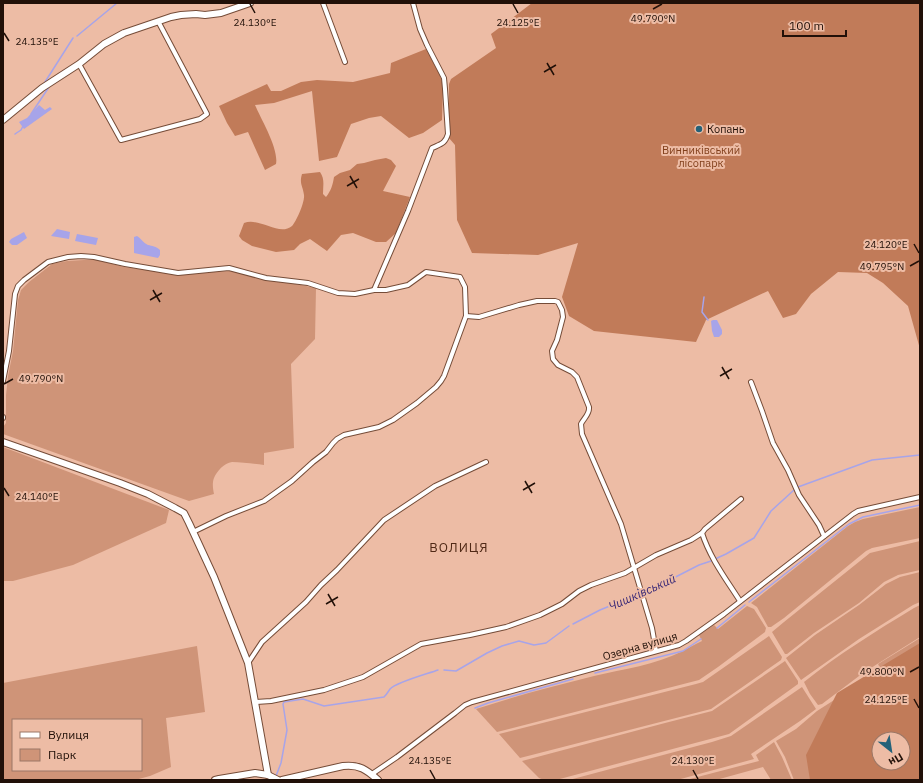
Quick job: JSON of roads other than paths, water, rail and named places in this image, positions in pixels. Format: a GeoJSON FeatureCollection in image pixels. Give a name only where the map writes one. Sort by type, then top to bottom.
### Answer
{"type":"FeatureCollection","features":[{"type":"Feature","properties":{"kind":"street"},"geometry":{"type":"LineString","coordinates":[[3,120],[42,88],[79,64],[104,44],[124,33],[171,17],[196,14],[221,14],[250,3]]}},
{"type":"Feature","properties":{"kind":"street"},"geometry":{"type":"LineString","coordinates":[[323,3],[345,62]]}},
{"type":"Feature","properties":{"kind":"street"},"geometry":{"type":"LineString","coordinates":[[374,290],[408,211],[432,148],[446,141],[448,134],[446,89],[444,78],[420,29],[413,3]]}},
{"type":"Feature","properties":{"kind":"street"},"geometry":{"type":"LineString","coordinates":[[79,64],[121,140],[200,119],[207,114],[158,21]]}},
{"type":"Feature","properties":{"kind":"street"},"geometry":{"type":"LineString","coordinates":[[3,381],[9,351],[15,294],[18,286],[48,262],[58,259],[81,256],[94,257],[178,273],[229,268],[266,278],[308,283],[338,293],[355,294],[374,290],[386,290],[408,285],[426,272],[460,277],[465,287],[466,316],[455,348],[441,381],[436,387],[417,403],[379,428],[344,435],[337,439],[326,452],[292,481],[264,501],[226,516],[193,532]]}},
{"type":"Feature","properties":{"kind":"street"},"geometry":{"type":"LineString","coordinates":[[466,316],[479,317],[537,301],[555,301],[560,305],[563,317],[557,340],[552,351],[553,359],[558,365],[572,372],[577,378],[589,411],[581,424],[582,434],[621,524],[652,628],[656,651]]}},
{"type":"Feature","properties":{"kind":"street"},"geometry":{"type":"LineString","coordinates":[[751,382],[773,442],[800,495],[819,525],[824,536]]}},
{"type":"Feature","properties":{"kind":"street"},"geometry":{"type":"LineString","coordinates":[[3,442],[120,483],[148,494],[184,513],[214,577],[248,663],[275,778]]}},
{"type":"Feature","properties":{"kind":"street"},"geometry":{"type":"LineString","coordinates":[[248,663],[262,642],[306,602],[384,520],[434,486],[486,462]]}},
{"type":"Feature","properties":{"kind":"street","name":"Озерна вулиця"},"geometry":{"type":"LineString","coordinates":[[372,774],[398,757],[464,705],[675,646],[686,641],[858,511],[920,497]]}},
{"type":"Feature","properties":{"kind":"street"},"geometry":{"type":"LineString","coordinates":[[256,702],[271,701],[324,690],[363,677],[392,662],[420,644],[506,627],[540,615],[562,604],[579,591],[591,585],[625,573],[656,555],[690,540],[702,533],[741,499]]}},
{"type":"Feature","properties":{"kind":"street"},"geometry":{"type":"LineString","coordinates":[[702,533],[714,561],[740,601]]}},
{"type":"Feature","properties":{"kind":"street"},"geometry":{"type":"LineString","coordinates":[[215,780],[219,778],[255,773],[275,778],[343,766],[352,766],[361,768],[372,774],[378,780]]}},
{"type":"Feature","properties":{"kind":"waterway"},"geometry":{"type":"LineString","coordinates":[[77,36],[117,3]]}},
{"type":"Feature","properties":{"kind":"waterway"},"geometry":{"type":"LineString","coordinates":[[45,82],[73,38]]}},
{"type":"Feature","properties":{"kind":"waterway"},"geometry":{"type":"LineString","coordinates":[[31,114],[49,87]]}},
{"type":"Feature","properties":{"kind":"waterway"},"geometry":{"type":"LineString","coordinates":[[15,134],[21,130],[23,126]]}},
{"type":"Feature","properties":{"kind":"waterway"},"geometry":{"type":"LineString","coordinates":[[704,297],[702,312],[708,320]]}},
{"type":"Feature","properties":{"kind":"waterway","name":"Чишківський"},"geometry":{"type":"LineString","coordinates":[[798,487],[872,460],[920,455]]}},
{"type":"Feature","properties":{"kind":"waterway","name":"Чишківський"},"geometry":{"type":"LineString","coordinates":[[715,559],[754,538],[771,511],[794,490]]}},
{"type":"Feature","properties":{"kind":"waterway"},"geometry":{"type":"LineString","coordinates":[[749,602],[849,524],[863,517],[920,505]]}},
{"type":"Feature","properties":{"kind":"waterway","name":"Чишківський"},"geometry":{"type":"LineString","coordinates":[[573,624],[600,610],[656,587],[699,565],[711,561]]}},
{"type":"Feature","properties":{"kind":"waterway"},"geometry":{"type":"LineString","coordinates":[[717,628],[745,605]]}},
{"type":"Feature","properties":{"kind":"waterway","name":"Чишківський"},"geometry":{"type":"LineString","coordinates":[[444,670],[456,671],[487,653],[502,646],[519,641],[534,645],[546,643],[569,626]]}},
{"type":"Feature","properties":{"kind":"waterway"},"geometry":{"type":"LineString","coordinates":[[595,673],[683,651],[701,639]]}},
{"type":"Feature","properties":{"kind":"waterway","name":"Чишківський"},"geometry":{"type":"LineString","coordinates":[[276,776],[281,763],[287,730],[283,704],[284,702],[303,699],[324,706],[384,697],[394,686],[412,678],[438,670]]}},
{"type":"Feature","properties":{"kind":"waterway"},"geometry":{"type":"LineString","coordinates":[[475,708],[573,679]]}},
{"type":"Feature","properties":{"kind":"place","name":"Копань"},"geometry":{"type":"Point","coordinates":[699,129]}},
{"type":"Feature","properties":{"kind":"district","name":"ВОЛИЦЯ"},"geometry":{"type":"Point","coordinates":[459,547]}},
{"type":"Feature","properties":{"kind":"park label","name":"Винниківський лісопарк"},"geometry":{"type":"Point","coordinates":[701,156]}}]}
